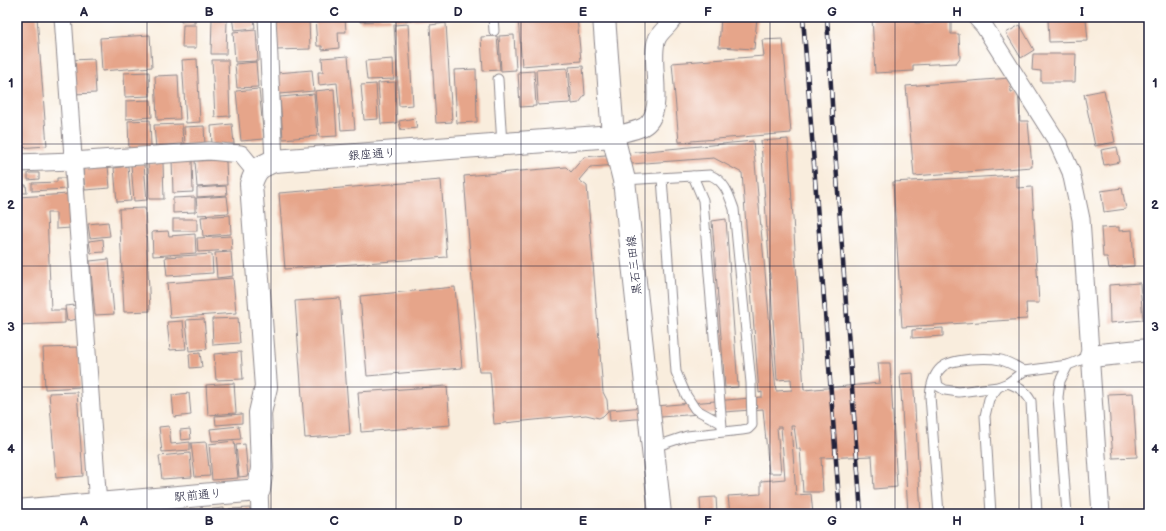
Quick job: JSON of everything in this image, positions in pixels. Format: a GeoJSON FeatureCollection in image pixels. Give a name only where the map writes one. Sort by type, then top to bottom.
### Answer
{"type":"FeatureCollection","features":[{"type":"Feature","properties":{"kind":"street"},"geometry":{"type":"LineString","coordinates":[[63,17],[98,505]]}},
{"type":"Feature","properties":{"kind":"street"},"geometry":{"type":"LineString","coordinates":[[260,514],[258,490],[262,468],[260,413],[266,387],[251,184],[265,166],[267,17]]}},
{"type":"Feature","properties":{"kind":"street","name":"黒石三田線"},"geometry":{"type":"LineString","coordinates":[[604,17],[613,136],[624,180],[654,447],[660,514]]}},
{"type":"Feature","properties":{"kind":"street"},"geometry":{"type":"LineString","coordinates":[[613,136],[644,126],[653,116],[656,94],[654,54],[657,38],[671,23],[674,17]]}},
{"type":"Feature","properties":{"kind":"street"},"geometry":{"type":"LineString","coordinates":[[985,20],[1058,143],[1071,172],[1081,219],[1101,514]]}},
{"type":"Feature","properties":{"kind":"street","name":"銀座通り"},"geometry":{"type":"LineString","coordinates":[[265,166],[613,136]]}},
{"type":"Feature","properties":{"kind":"street"},"geometry":{"type":"LineString","coordinates":[[17,163],[73,162],[209,151],[241,154],[265,166]]}},
{"type":"Feature","properties":{"kind":"street"},"geometry":{"type":"LineString","coordinates":[[1091,356],[1149,350]]}},
{"type":"Feature","properties":{"kind":"street","name":"駅前通り"},"geometry":{"type":"LineString","coordinates":[[17,511],[258,490]]}},
{"type":"Feature","properties":{"kind":"lane"},"geometry":{"type":"LineString","coordinates":[[493,17],[494,32]]}},
{"type":"Feature","properties":{"kind":"lane"},"geometry":{"type":"LineString","coordinates":[[498,79],[502,146]]}},
{"type":"Feature","properties":{"kind":"lane"},"geometry":{"type":"LineString","coordinates":[[624,180],[710,175],[719,179],[728,193],[734,209],[753,418],[752,425],[748,429],[722,427],[687,436],[654,447]]}},
{"type":"Feature","properties":{"kind":"lane"},"geometry":{"type":"LineString","coordinates":[[693,176],[703,200],[722,427]]}},
{"type":"Feature","properties":{"kind":"lane"},"geometry":{"type":"LineString","coordinates":[[662,178],[676,372],[695,409],[722,427]]}},
{"type":"Feature","properties":{"kind":"lane"},"geometry":{"type":"LineString","coordinates":[[936,375],[938,386],[945,390],[979,390],[998,387],[1008,383],[1024,371],[1068,365],[1091,356]]}},
{"type":"Feature","properties":{"kind":"lane"},"geometry":{"type":"LineString","coordinates":[[939,514],[930,396],[936,375],[941,367],[956,361],[981,359],[1002,360],[1024,371]]}},
{"type":"Feature","properties":{"kind":"lane"},"geometry":{"type":"LineString","coordinates":[[1067,514],[1058,397],[1060,381],[1068,365]]}},
{"type":"Feature","properties":{"kind":"lane"},"geometry":{"type":"LineString","coordinates":[[1008,383],[1017,386],[1027,393],[1031,401],[1037,514]]}},
{"type":"Feature","properties":{"kind":"lane"},"geometry":{"type":"LineString","coordinates":[[991,514],[985,416],[989,399],[998,387]]}},
{"type":"Feature","properties":{"kind":"building"},"geometry":{"type":"Polygon","coordinates":[[[17,17],[37,17],[47,146],[17,148],[17,17]]]}},
{"type":"Feature","properties":{"kind":"building"},"geometry":{"type":"Polygon","coordinates":[[[181,17],[195,17],[195,23],[181,22],[181,17]]]}},
{"type":"Feature","properties":{"kind":"building"},"geometry":{"type":"Polygon","coordinates":[[[232,17],[254,17],[255,28],[234,30],[232,17]]]}},
{"type":"Feature","properties":{"kind":"building"},"geometry":{"type":"Polygon","coordinates":[[[274,17],[309,17],[310,49],[276,50],[274,17]]]}},
{"type":"Feature","properties":{"kind":"building"},"geometry":{"type":"Polygon","coordinates":[[[315,17],[345,17],[346,32],[338,32],[339,48],[322,50],[322,46],[317,46],[315,17]]]}},
{"type":"Feature","properties":{"kind":"building"},"geometry":{"type":"Polygon","coordinates":[[[359,17],[390,17],[390,20],[360,22],[359,17]]]}},
{"type":"Feature","properties":{"kind":"building"},"geometry":{"type":"Polygon","coordinates":[[[395,17],[437,17],[437,18],[395,21],[395,17]]]}},
{"type":"Feature","properties":{"kind":"building"},"geometry":{"type":"Polygon","coordinates":[[[518,17],[577,17],[581,61],[522,66],[518,17]]]}},
{"type":"Feature","properties":{"kind":"building"},"geometry":{"type":"Polygon","coordinates":[[[721,17],[757,17],[754,49],[719,47],[721,17]]]}},
{"type":"Feature","properties":{"kind":"building"},"geometry":{"type":"Polygon","coordinates":[[[872,17],[915,17],[915,23],[951,22],[951,34],[959,34],[960,58],[956,63],[913,65],[913,71],[875,73],[872,17]]]}},
{"type":"Feature","properties":{"kind":"building"},"geometry":{"type":"Polygon","coordinates":[[[212,19],[227,20],[226,54],[211,54],[212,19]]]}},
{"type":"Feature","properties":{"kind":"building"},"geometry":{"type":"Polygon","coordinates":[[[1048,19],[1086,19],[1088,41],[1049,42],[1048,19]]]}},
{"type":"Feature","properties":{"kind":"building"},"geometry":{"type":"Polygon","coordinates":[[[446,23],[452,122],[436,123],[430,25],[446,23]]]}},
{"type":"Feature","properties":{"kind":"building"},"geometry":{"type":"Polygon","coordinates":[[[408,24],[413,105],[399,106],[394,25],[408,24]]]}},
{"type":"Feature","properties":{"kind":"building"},"geometry":{"type":"Polygon","coordinates":[[[183,25],[196,25],[196,48],[182,48],[183,25]]]}},
{"type":"Feature","properties":{"kind":"building"},"geometry":{"type":"Polygon","coordinates":[[[1020,25],[1034,50],[1021,58],[1006,33],[1020,25]]]}},
{"type":"Feature","properties":{"kind":"building"},"geometry":{"type":"Polygon","coordinates":[[[256,30],[258,61],[235,62],[233,32],[256,30]]]}},
{"type":"Feature","properties":{"kind":"building"},"geometry":{"type":"Polygon","coordinates":[[[150,35],[152,67],[102,71],[100,38],[150,35]]]}},
{"type":"Feature","properties":{"kind":"building"},"geometry":{"type":"Polygon","coordinates":[[[514,35],[516,70],[501,71],[499,36],[514,35]]]}},
{"type":"Feature","properties":{"kind":"building"},"geometry":{"type":"Polygon","coordinates":[[[497,36],[500,70],[483,71],[481,37],[497,36]]]}},
{"type":"Feature","properties":{"kind":"building"},"geometry":{"type":"Polygon","coordinates":[[[783,39],[791,133],[679,142],[672,63],[764,56],[762,40],[783,39]]]}},
{"type":"Feature","properties":{"kind":"building"},"geometry":{"type":"Polygon","coordinates":[[[1033,54],[1076,54],[1075,82],[1041,82],[1041,71],[1032,70],[1033,54]]]}},
{"type":"Feature","properties":{"kind":"building"},"geometry":{"type":"Polygon","coordinates":[[[348,56],[355,129],[341,130],[337,83],[319,85],[318,72],[323,72],[322,58],[348,56]]]}},
{"type":"Feature","properties":{"kind":"building"},"geometry":{"type":"Polygon","coordinates":[[[94,59],[96,93],[73,94],[71,60],[94,59]]]}},
{"type":"Feature","properties":{"kind":"building"},"geometry":{"type":"Polygon","coordinates":[[[197,59],[200,122],[186,123],[182,60],[197,59]]]}},
{"type":"Feature","properties":{"kind":"building"},"geometry":{"type":"Polygon","coordinates":[[[393,59],[394,79],[367,80],[365,61],[393,59]]]}},
{"type":"Feature","properties":{"kind":"building"},"geometry":{"type":"Polygon","coordinates":[[[212,60],[228,60],[230,116],[215,117],[212,60]]]}},
{"type":"Feature","properties":{"kind":"building"},"geometry":{"type":"Polygon","coordinates":[[[256,62],[258,87],[237,88],[235,64],[256,62]]]}},
{"type":"Feature","properties":{"kind":"building"},"geometry":{"type":"Polygon","coordinates":[[[583,66],[585,95],[579,103],[572,104],[569,67],[583,66]]]}},
{"type":"Feature","properties":{"kind":"building"},"geometry":{"type":"Polygon","coordinates":[[[567,68],[570,103],[538,105],[536,70],[567,68]]]}},
{"type":"Feature","properties":{"kind":"building"},"geometry":{"type":"Polygon","coordinates":[[[476,69],[477,122],[457,123],[454,70],[476,69]]]}},
{"type":"Feature","properties":{"kind":"building"},"geometry":{"type":"Polygon","coordinates":[[[312,70],[314,91],[279,94],[277,73],[312,70]]]}},
{"type":"Feature","properties":{"kind":"building"},"geometry":{"type":"Polygon","coordinates":[[[534,71],[536,106],[520,107],[518,72],[534,71]]]}},
{"type":"Feature","properties":{"kind":"building"},"geometry":{"type":"Polygon","coordinates":[[[149,72],[150,96],[125,97],[124,73],[149,72]]]}},
{"type":"Feature","properties":{"kind":"building"},"geometry":{"type":"Polygon","coordinates":[[[178,75],[180,119],[157,120],[155,76],[178,75]]]}},
{"type":"Feature","properties":{"kind":"building"},"geometry":{"type":"Polygon","coordinates":[[[1010,78],[1011,92],[1018,91],[1020,121],[1028,121],[1032,167],[914,176],[906,86],[1010,78]]]}},
{"type":"Feature","properties":{"kind":"building"},"geometry":{"type":"Polygon","coordinates":[[[395,82],[397,123],[381,124],[378,83],[395,82]]]}},
{"type":"Feature","properties":{"kind":"building"},"geometry":{"type":"Polygon","coordinates":[[[376,84],[378,119],[364,120],[361,85],[376,84]]]}},
{"type":"Feature","properties":{"kind":"building"},"geometry":{"type":"Polygon","coordinates":[[[259,89],[264,139],[241,141],[236,91],[259,89]]]}},
{"type":"Feature","properties":{"kind":"building"},"geometry":{"type":"Polygon","coordinates":[[[334,89],[337,136],[319,137],[315,91],[334,89]]]}},
{"type":"Feature","properties":{"kind":"building"},"geometry":{"type":"Polygon","coordinates":[[[1104,90],[1115,142],[1095,146],[1084,94],[1104,90]]]}},
{"type":"Feature","properties":{"kind":"building"},"geometry":{"type":"Polygon","coordinates":[[[314,94],[317,136],[283,139],[280,97],[314,94]]]}},
{"type":"Feature","properties":{"kind":"building"},"geometry":{"type":"Polygon","coordinates":[[[151,100],[152,117],[126,119],[126,101],[151,100]]]}},
{"type":"Feature","properties":{"kind":"building"},"geometry":{"type":"Polygon","coordinates":[[[415,118],[417,128],[401,130],[399,121],[415,118]]]}},
{"type":"Feature","properties":{"kind":"building"},"geometry":{"type":"Polygon","coordinates":[[[150,120],[151,148],[129,150],[128,121],[150,120]]]}},
{"type":"Feature","properties":{"kind":"building"},"geometry":{"type":"Polygon","coordinates":[[[182,124],[183,147],[156,148],[154,125],[182,124]]]}},
{"type":"Feature","properties":{"kind":"building"},"geometry":{"type":"Polygon","coordinates":[[[232,124],[234,144],[212,145],[211,126],[232,124]]]}},
{"type":"Feature","properties":{"kind":"building"},"geometry":{"type":"Polygon","coordinates":[[[204,126],[205,145],[185,146],[184,127],[204,126]]]}},
{"type":"Feature","properties":{"kind":"building"},"geometry":{"type":"Polygon","coordinates":[[[788,139],[804,390],[880,383],[878,363],[890,363],[897,487],[874,489],[872,456],[821,458],[823,492],[803,492],[800,449],[797,449],[794,426],[791,426],[796,495],[811,494],[813,514],[730,514],[728,496],[761,494],[761,481],[785,479],[781,427],[777,427],[781,473],[769,473],[763,409],[610,421],[609,410],[762,397],[762,392],[759,393],[742,173],[714,158],[590,167],[579,180],[587,186],[603,392],[607,400],[608,411],[599,418],[586,415],[494,424],[490,372],[479,372],[464,176],[566,167],[571,172],[584,157],[753,141],[776,391],[792,390],[791,379],[777,380],[761,141],[788,139]]]}},
{"type":"Feature","properties":{"kind":"building"},"geometry":{"type":"Polygon","coordinates":[[[1117,147],[1120,162],[1104,165],[1101,150],[1117,147]]]}},
{"type":"Feature","properties":{"kind":"building"},"geometry":{"type":"Polygon","coordinates":[[[172,160],[192,160],[193,192],[173,193],[172,160]]]}},
{"type":"Feature","properties":{"kind":"building"},"geometry":{"type":"Polygon","coordinates":[[[222,160],[226,162],[227,185],[197,187],[195,161],[222,160]]]}},
{"type":"Feature","properties":{"kind":"building"},"geometry":{"type":"Polygon","coordinates":[[[163,163],[164,199],[149,199],[148,164],[163,163]]]}},
{"type":"Feature","properties":{"kind":"building"},"geometry":{"type":"Polygon","coordinates":[[[144,164],[147,200],[134,201],[131,165],[144,164]]]}},
{"type":"Feature","properties":{"kind":"building"},"geometry":{"type":"Polygon","coordinates":[[[108,166],[110,188],[85,190],[83,169],[108,166]]]}},
{"type":"Feature","properties":{"kind":"building"},"geometry":{"type":"Polygon","coordinates":[[[128,166],[131,201],[117,202],[114,168],[128,166]]]}},
{"type":"Feature","properties":{"kind":"building"},"geometry":{"type":"Polygon","coordinates":[[[28,173],[39,173],[39,179],[28,180],[28,173]]]}},
{"type":"Feature","properties":{"kind":"building"},"geometry":{"type":"Polygon","coordinates":[[[1017,175],[1017,188],[1032,187],[1039,303],[1026,303],[1027,319],[902,327],[893,182],[1017,175]]]}},
{"type":"Feature","properties":{"kind":"building"},"geometry":{"type":"Polygon","coordinates":[[[57,178],[65,178],[66,189],[32,191],[32,183],[57,182],[57,178]]]}},
{"type":"Feature","properties":{"kind":"building"},"geometry":{"type":"Polygon","coordinates":[[[441,180],[447,257],[285,269],[279,193],[441,180]]]}},
{"type":"Feature","properties":{"kind":"building"},"geometry":{"type":"Polygon","coordinates":[[[17,185],[26,185],[27,193],[17,193],[17,185]]]}},
{"type":"Feature","properties":{"kind":"building"},"geometry":{"type":"Polygon","coordinates":[[[226,186],[227,195],[197,197],[197,188],[226,186]]]}},
{"type":"Feature","properties":{"kind":"building"},"geometry":{"type":"Polygon","coordinates":[[[1122,188],[1126,209],[1104,212],[1101,191],[1122,188]]]}},
{"type":"Feature","properties":{"kind":"building"},"geometry":{"type":"Polygon","coordinates":[[[69,194],[71,228],[56,229],[56,213],[47,213],[51,310],[65,310],[65,323],[17,325],[17,197],[69,194]]]}},
{"type":"Feature","properties":{"kind":"building"},"geometry":{"type":"Polygon","coordinates":[[[227,196],[229,213],[198,215],[196,198],[227,196]]]}},
{"type":"Feature","properties":{"kind":"building"},"geometry":{"type":"Polygon","coordinates":[[[195,197],[195,212],[173,213],[173,198],[195,197]]]}},
{"type":"Feature","properties":{"kind":"building"},"geometry":{"type":"Polygon","coordinates":[[[145,208],[150,311],[124,312],[119,209],[145,208]]]}},
{"type":"Feature","properties":{"kind":"building"},"geometry":{"type":"Polygon","coordinates":[[[230,215],[231,234],[203,236],[201,217],[230,215]]]}},
{"type":"Feature","properties":{"kind":"building"},"geometry":{"type":"Polygon","coordinates":[[[173,219],[197,219],[197,231],[173,231],[173,219]]]}},
{"type":"Feature","properties":{"kind":"building"},"geometry":{"type":"Polygon","coordinates":[[[726,219],[738,387],[725,388],[712,221],[726,219]]]}},
{"type":"Feature","properties":{"kind":"building"},"geometry":{"type":"Polygon","coordinates":[[[108,222],[110,236],[90,238],[88,224],[108,222]]]}},
{"type":"Feature","properties":{"kind":"building"},"geometry":{"type":"Polygon","coordinates":[[[1119,227],[1119,231],[1132,230],[1134,266],[1109,268],[1107,257],[1103,257],[1101,228],[1119,227]]]}},
{"type":"Feature","properties":{"kind":"building"},"geometry":{"type":"Polygon","coordinates":[[[168,231],[169,236],[195,234],[196,253],[153,256],[152,232],[168,231]]]}},
{"type":"Feature","properties":{"kind":"building"},"geometry":{"type":"Polygon","coordinates":[[[231,236],[232,250],[198,252],[197,238],[231,236]]]}},
{"type":"Feature","properties":{"kind":"building"},"geometry":{"type":"Polygon","coordinates":[[[103,239],[104,252],[91,253],[89,241],[103,239]]]}},
{"type":"Feature","properties":{"kind":"building"},"geometry":{"type":"Polygon","coordinates":[[[231,252],[233,276],[217,278],[215,253],[231,252]]]}},
{"type":"Feature","properties":{"kind":"building"},"geometry":{"type":"Polygon","coordinates":[[[212,254],[213,273],[167,276],[165,257],[212,254]]]}},
{"type":"Feature","properties":{"kind":"building"},"geometry":{"type":"Polygon","coordinates":[[[109,259],[114,314],[95,315],[90,261],[109,259]]]}},
{"type":"Feature","properties":{"kind":"building"},"geometry":{"type":"Polygon","coordinates":[[[233,278],[236,313],[170,318],[167,283],[233,278]]]}},
{"type":"Feature","properties":{"kind":"building"},"geometry":{"type":"Polygon","coordinates":[[[1140,283],[1143,320],[1110,323],[1109,285],[1140,283]]]}},
{"type":"Feature","properties":{"kind":"building"},"geometry":{"type":"Polygon","coordinates":[[[455,287],[462,368],[367,376],[360,296],[455,287]]]}},
{"type":"Feature","properties":{"kind":"building"},"geometry":{"type":"Polygon","coordinates":[[[340,298],[350,435],[305,438],[295,301],[340,298]]]}},
{"type":"Feature","properties":{"kind":"building"},"geometry":{"type":"Polygon","coordinates":[[[76,305],[78,319],[67,321],[65,306],[76,305]]]}},
{"type":"Feature","properties":{"kind":"building"},"geometry":{"type":"Polygon","coordinates":[[[238,318],[240,343],[213,345],[212,319],[238,318]]]}},
{"type":"Feature","properties":{"kind":"building"},"geometry":{"type":"Polygon","coordinates":[[[204,319],[207,349],[189,351],[186,320],[204,319]]]}},
{"type":"Feature","properties":{"kind":"building"},"geometry":{"type":"Polygon","coordinates":[[[183,321],[186,349],[170,350],[167,322],[183,321]]]}},
{"type":"Feature","properties":{"kind":"building"},"geometry":{"type":"Polygon","coordinates":[[[943,328],[943,336],[912,338],[912,330],[943,328]]]}},
{"type":"Feature","properties":{"kind":"building"},"geometry":{"type":"Polygon","coordinates":[[[79,347],[81,387],[45,389],[43,348],[79,347]]]}},
{"type":"Feature","properties":{"kind":"building"},"geometry":{"type":"Polygon","coordinates":[[[241,352],[243,379],[216,380],[214,354],[241,352]]]}},
{"type":"Feature","properties":{"kind":"building"},"geometry":{"type":"Polygon","coordinates":[[[200,353],[202,367],[190,368],[189,354],[200,353]]]}},
{"type":"Feature","properties":{"kind":"building"},"geometry":{"type":"Polygon","coordinates":[[[913,373],[921,514],[908,514],[900,374],[913,373]]]}},
{"type":"Feature","properties":{"kind":"building"},"geometry":{"type":"Polygon","coordinates":[[[234,383],[236,413],[208,415],[206,385],[234,383]]]}},
{"type":"Feature","properties":{"kind":"building"},"geometry":{"type":"Polygon","coordinates":[[[447,386],[450,425],[361,432],[358,392],[447,386]]]}},
{"type":"Feature","properties":{"kind":"building"},"geometry":{"type":"Polygon","coordinates":[[[77,392],[83,476],[56,478],[49,393],[77,392]]]}},
{"type":"Feature","properties":{"kind":"building"},"geometry":{"type":"Polygon","coordinates":[[[189,393],[191,415],[174,417],[172,395],[189,393]]]}},
{"type":"Feature","properties":{"kind":"building"},"geometry":{"type":"Polygon","coordinates":[[[1133,393],[1137,457],[1113,458],[1108,394],[1133,393]]]}},
{"type":"Feature","properties":{"kind":"building"},"geometry":{"type":"Polygon","coordinates":[[[242,414],[242,423],[216,425],[215,416],[242,414]]]}},
{"type":"Feature","properties":{"kind":"building"},"geometry":{"type":"Polygon","coordinates":[[[169,426],[171,444],[190,442],[190,450],[162,452],[159,427],[169,426]]]}},
{"type":"Feature","properties":{"kind":"building"},"geometry":{"type":"Polygon","coordinates":[[[239,426],[241,439],[212,441],[210,429],[239,426]]]}},
{"type":"Feature","properties":{"kind":"building"},"geometry":{"type":"Polygon","coordinates":[[[190,429],[191,439],[181,440],[180,430],[190,429]]]}},
{"type":"Feature","properties":{"kind":"building"},"geometry":{"type":"Polygon","coordinates":[[[234,441],[238,478],[212,480],[209,444],[234,441]]]}},
{"type":"Feature","properties":{"kind":"building"},"geometry":{"type":"Polygon","coordinates":[[[206,442],[210,476],[195,477],[191,443],[206,442]]]}},
{"type":"Feature","properties":{"kind":"building"},"geometry":{"type":"Polygon","coordinates":[[[245,444],[248,476],[239,477],[236,445],[245,444]]]}},
{"type":"Feature","properties":{"kind":"building"},"geometry":{"type":"Polygon","coordinates":[[[190,453],[192,477],[162,479],[159,456],[190,453]]]}},
{"type":"Feature","properties":{"kind":"building"},"geometry":{"type":"Polygon","coordinates":[[[716,497],[717,514],[701,514],[700,498],[716,497]]]}},
{"type":"Feature","properties":{"kind":"building"},"geometry":{"type":"Polygon","coordinates":[[[224,508],[224,514],[203,514],[202,510],[224,508]]]}},
{"type":"Feature","properties":{"kind":"building"},"geometry":{"type":"Polygon","coordinates":[[[250,508],[251,514],[229,514],[229,509],[250,508]]]}},
{"type":"Feature","properties":{"kind":"building"},"geometry":{"type":"Polygon","coordinates":[[[197,511],[197,514],[180,514],[180,512],[197,511]]]}},
{"type":"Feature","properties":{"kind":"railway"},"geometry":{"type":"LineString","coordinates":[[803,17],[840,514]]}},
{"type":"Feature","properties":{"kind":"railway"},"geometry":{"type":"LineString","coordinates":[[827,17],[861,514]]}}]}
